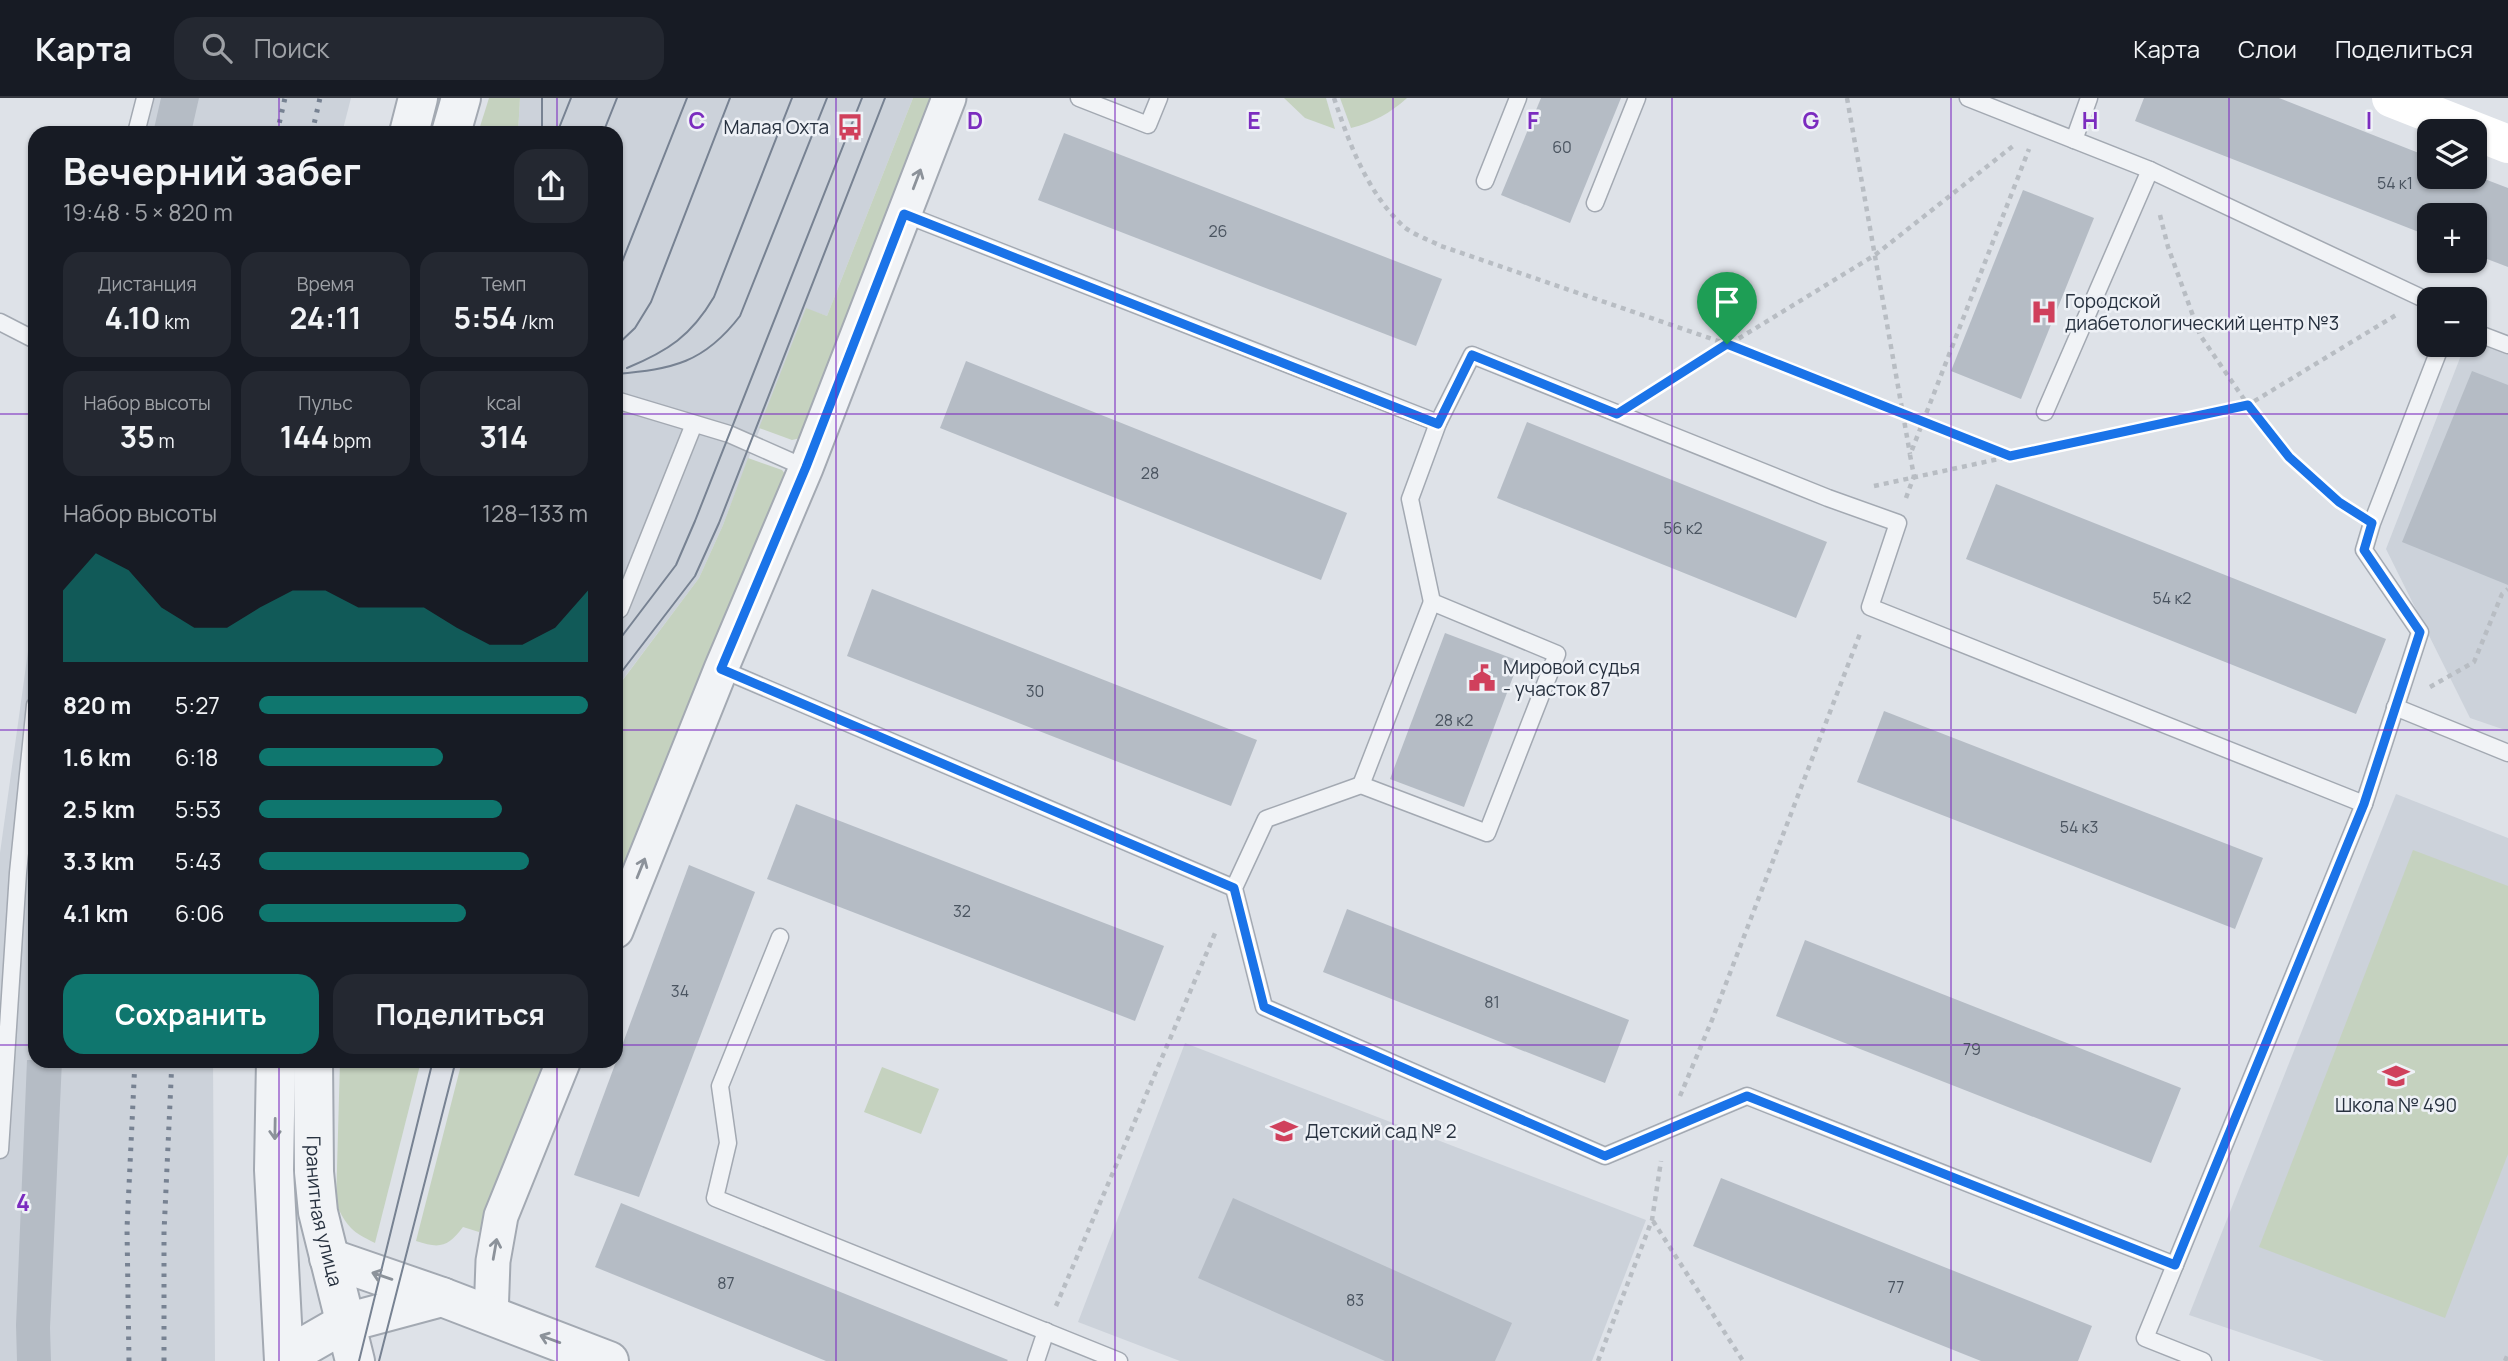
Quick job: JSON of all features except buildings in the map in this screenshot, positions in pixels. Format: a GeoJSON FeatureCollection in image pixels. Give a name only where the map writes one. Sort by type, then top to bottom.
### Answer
{"type":"FeatureCollection","features":[{"type":"Feature","properties":{"kind":"main road"},"geometry":{"type":"LineString","coordinates":[[2391,98],[2508,144]]}},
{"type":"Feature","properties":{"kind":"street"},"geometry":{"type":"LineString","coordinates":[[411,126],[418,98]]}},
{"type":"Feature","properties":{"kind":"street"},"geometry":{"type":"LineString","coordinates":[[453,126],[461,98]]}},
{"type":"Feature","properties":{"kind":"street"},"geometry":{"type":"LineString","coordinates":[[623,914],[806,467],[949,98]]}},
{"type":"Feature","properties":{"kind":"street"},"geometry":{"type":"LineString","coordinates":[[276,1068],[274,1170],[286,1360],[345,1323],[442,1297]]}},
{"type":"Feature","properties":{"kind":"street","name":"Гранитная улица"},"geometry":{"type":"LineString","coordinates":[[313,1068],[314,1172],[318,1212],[355,1361]]}},
{"type":"Feature","properties":{"kind":"street"},"geometry":{"type":"LineString","coordinates":[[491,1317],[493,1261],[501,1216],[561,1068]]}},
{"type":"Feature","properties":{"kind":"street"},"geometry":{"type":"LineString","coordinates":[[329,1258],[442,1297],[609,1361]]}},
{"type":"Feature","properties":{"kind":"lane"},"geometry":{"type":"LineString","coordinates":[[138,126],[145,98]]}},
{"type":"Feature","properties":{"kind":"lane"},"geometry":{"type":"LineString","coordinates":[[1079,98],[1148,125],[1159,98]]}},
{"type":"Feature","properties":{"kind":"lane"},"geometry":{"type":"LineString","coordinates":[[1485,181],[1518,98]]}},
{"type":"Feature","properties":{"kind":"lane"},"geometry":{"type":"LineString","coordinates":[[1595,204],[1637,98]]}},
{"type":"Feature","properties":{"kind":"lane"},"geometry":{"type":"LineString","coordinates":[[1968,98],[2150,170],[2417,297]]}},
{"type":"Feature","properties":{"kind":"lane"},"geometry":{"type":"LineString","coordinates":[[2074,140],[2088,98]]}},
{"type":"Feature","properties":{"kind":"lane"},"geometry":{"type":"LineString","coordinates":[[2045,412],[2150,170]]}},
{"type":"Feature","properties":{"kind":"lane"},"geometry":{"type":"LineString","coordinates":[[904,214],[1438,424]]}},
{"type":"Feature","properties":{"kind":"lane"},"geometry":{"type":"LineString","coordinates":[[0,322],[28,336]]}},
{"type":"Feature","properties":{"kind":"lane"},"geometry":{"type":"LineString","coordinates":[[2487,337],[2508,345]]}},
{"type":"Feature","properties":{"kind":"lane"},"geometry":{"type":"LineString","coordinates":[[1361,785],[1432,602],[1410,499],[1438,424],[1472,355],[1828,498],[1898,523],[1870,607],[2364,804]]}},
{"type":"Feature","properties":{"kind":"lane"},"geometry":{"type":"LineString","coordinates":[[2203,1361],[2145,1338],[2364,804],[2420,632],[2364,550],[2436,357]]}},
{"type":"Feature","properties":{"kind":"lane"},"geometry":{"type":"LineString","coordinates":[[623,403],[729,434],[806,467]]}},
{"type":"Feature","properties":{"kind":"lane"},"geometry":{"type":"LineString","coordinates":[[623,602],[694,424]]}},
{"type":"Feature","properties":{"kind":"lane"},"geometry":{"type":"LineString","coordinates":[[1432,602],[1557,654],[1487,833],[1361,785],[1266,819],[1234,888],[1264,1007],[1605,1156],[1747,1096],[2175,1265]]}},
{"type":"Feature","properties":{"kind":"lane"},"geometry":{"type":"LineString","coordinates":[[721,669],[1234,888]]}},
{"type":"Feature","properties":{"kind":"lane"},"geometry":{"type":"LineString","coordinates":[[2395,707],[2508,753]]}},
{"type":"Feature","properties":{"kind":"lane"},"geometry":{"type":"LineString","coordinates":[[0,1150],[18,873],[28,774]]}},
{"type":"Feature","properties":{"kind":"lane"},"geometry":{"type":"LineString","coordinates":[[779,937],[720,1086],[728,1143],[715,1198],[1119,1361]]}},
{"type":"Feature","properties":{"kind":"lane"},"geometry":{"type":"LineString","coordinates":[[1036,1361],[1046,1331]]}},
{"type":"Feature","properties":{"kind":"path"},"geometry":{"type":"LineString","coordinates":[[1334,98],[1351,147],[1368,180],[1404,227],[1441,246],[1727,344],[2010,456]]}},
{"type":"Feature","properties":{"kind":"path"},"geometry":{"type":"LineString","coordinates":[[1847,98],[1914,476],[1898,523]]}},
{"type":"Feature","properties":{"kind":"path"},"geometry":{"type":"LineString","coordinates":[[1617,414],[1875,255],[2038,126]]}},
{"type":"Feature","properties":{"kind":"path"},"geometry":{"type":"LineString","coordinates":[[1910,455],[2038,126]]}},
{"type":"Feature","properties":{"kind":"path"},"geometry":{"type":"LineString","coordinates":[[2150,170],[2168,247],[2200,335],[2248,405],[2289,457],[2339,502],[2372,523]]}},
{"type":"Feature","properties":{"kind":"path"},"geometry":{"type":"LineString","coordinates":[[1828,498],[1914,476],[2248,405],[2417,306]]}},
{"type":"Feature","properties":{"kind":"path"},"geometry":{"type":"LineString","coordinates":[[2395,707],[2474,662],[2502,594],[2508,589]]}},
{"type":"Feature","properties":{"kind":"path"},"geometry":{"type":"LineString","coordinates":[[1598,1361],[1652,1220],[1665,1131],[1712,1020],[1870,607]]}},
{"type":"Feature","properties":{"kind":"path"},"geometry":{"type":"LineString","coordinates":[[1046,1331],[1234,888]]}},
{"type":"Feature","properties":{"kind":"path"},"geometry":{"type":"LineString","coordinates":[[1652,1220],[1743,1361]]}},
{"type":"Feature","properties":{"kind":"path"},"geometry":{"type":"LineString","coordinates":[[2505,1361],[2508,1354]]}},
{"type":"Feature","properties":{"kind":"shaded area"},"geometry":{"type":"Polygon","coordinates":[[[138,98],[351,98],[344,126],[130,126],[138,98]]]}},
{"type":"Feature","properties":{"kind":"shaded area"},"geometry":{"type":"Polygon","coordinates":[[[520,98],[913,98],[827,316],[806,309],[723,525],[699,578],[623,679],[623,126],[518,126],[520,98]]]}},
{"type":"Feature","properties":{"kind":"shaded area"},"geometry":{"type":"Polygon","coordinates":[[[2487,333],[2508,340],[2508,731],[2470,718],[2386,549],[2460,357],[2487,357],[2487,333]]]}},
{"type":"Feature","properties":{"kind":"shaded area"},"geometry":{"type":"Polygon","coordinates":[[[28,651],[28,1068],[213,1068],[215,1361],[0,1361],[0,853],[28,651]]]}},
{"type":"Feature","properties":{"kind":"shaded area","name":"Школа № 490"},"geometry":{"type":"Polygon","coordinates":[[[2396,794],[2508,838],[2508,1361],[2324,1361],[2189,1315],[2396,794]]]}},
{"type":"Feature","properties":{"kind":"shaded area","name":"Детский сад № 2"},"geometry":{"type":"Polygon","coordinates":[[[1185,1043],[1646,1220],[1592,1361],[1180,1361],[1078,1322],[1185,1043]]]}},
{"type":"Feature","properties":{"kind":"green space"},"geometry":{"type":"Polygon","coordinates":[[[489,98],[520,98],[518,126],[480,126],[489,98]]]}},
{"type":"Feature","properties":{"kind":"green space"},"geometry":{"type":"Polygon","coordinates":[[[913,98],[938,98],[805,437],[792,440],[759,428],[806,308],[827,316],[913,98]]]}},
{"type":"Feature","properties":{"kind":"green space"},"geometry":{"type":"Polygon","coordinates":[[[1284,98],[1326,98],[1335,129],[1305,118],[1284,98]]]}},
{"type":"Feature","properties":{"kind":"green space"},"geometry":{"type":"Polygon","coordinates":[[[1340,98],[1407,98],[1381,117],[1351,128],[1340,98]]]}},
{"type":"Feature","properties":{"kind":"green space"},"geometry":{"type":"Polygon","coordinates":[[[748,458],[782,470],[789,479],[623,886],[623,680],[699,578],[723,525],[748,458]]]}},
{"type":"Feature","properties":{"kind":"green space"},"geometry":{"type":"Polygon","coordinates":[[[2413,850],[2508,886],[2508,1154],[2445,1318],[2259,1247],[2413,850]]]}},
{"type":"Feature","properties":{"kind":"green space"},"geometry":{"type":"Polygon","coordinates":[[[882,1067],[939,1089],[921,1134],[864,1112],[882,1067]]]}},
{"type":"Feature","properties":{"kind":"green space"},"geometry":{"type":"Polygon","coordinates":[[[340,1068],[419,1068],[375,1243],[351,1228],[336,1204],[340,1068]]]}},
{"type":"Feature","properties":{"kind":"green space"},"geometry":{"type":"Polygon","coordinates":[[[460,1068],[547,1068],[479,1232],[463,1227],[453,1239],[443,1244],[431,1245],[416,1241],[460,1068]]]}},
{"type":"Feature","properties":{"kind":"tram line"},"geometry":{"type":"LineString","coordinates":[[542,98],[542,126]]}},
{"type":"Feature","properties":{"kind":"tram line"},"geometry":{"type":"LineString","coordinates":[[560,126],[571,98]]}},
{"type":"Feature","properties":{"kind":"tram line"},"geometry":{"type":"LineString","coordinates":[[606,126],[617,98]]}},
{"type":"Feature","properties":{"kind":"tram line"},"geometry":{"type":"LineString","coordinates":[[623,259],[687,98]]}},
{"type":"Feature","properties":{"kind":"tram line"},"geometry":{"type":"LineString","coordinates":[[623,339],[635,328],[651,302],[730,98]]}},
{"type":"Feature","properties":{"kind":"tram line"},"geometry":{"type":"LineString","coordinates":[[627,368],[677,341],[696,322],[714,297],[792,98]]}},
{"type":"Feature","properties":{"kind":"tram line"},"geometry":{"type":"LineString","coordinates":[[623,373],[686,361],[713,344],[740,316],[827,98]]}},
{"type":"Feature","properties":{"kind":"tram line"},"geometry":{"type":"LineString","coordinates":[[623,635],[676,565],[862,98]]}},
{"type":"Feature","properties":{"kind":"tram line"},"geometry":{"type":"LineString","coordinates":[[623,670],[695,576],[719,523],[885,98]]}},
{"type":"Feature","properties":{"kind":"tram line"},"geometry":{"type":"LineString","coordinates":[[359,1361],[431,1068]]}},
{"type":"Feature","properties":{"kind":"tram line"},"geometry":{"type":"LineString","coordinates":[[379,1361],[454,1068]]}},
{"type":"Feature","properties":{"kind":"railway"},"geometry":{"type":"LineString","coordinates":[[279,126],[285,98]]}},
{"type":"Feature","properties":{"kind":"railway"},"geometry":{"type":"LineString","coordinates":[[314,126],[320,98]]}},
{"type":"Feature","properties":{"kind":"railway"},"geometry":{"type":"LineString","coordinates":[[129,1361],[127,1228],[135,1068]]}},
{"type":"Feature","properties":{"kind":"railway"},"geometry":{"type":"LineString","coordinates":[[164,1361],[164,1232],[172,1068]]}},
{"type":"Feature","properties":{"kind":"place","name":"Малая Охта"},"geometry":{"type":"Point","coordinates":[850,127]}},
{"type":"Feature","properties":{"kind":"place","name":"Городской диабетологический центр №3"},"geometry":{"type":"Point","coordinates":[2044,312]}},
{"type":"Feature","properties":{"kind":"place","name":"Мировой судья - участок 87"},"geometry":{"type":"Point","coordinates":[1482,678]}},
{"type":"Feature","properties":{"kind":"place","name":"Школа № 490"},"geometry":{"type":"Point","coordinates":[2396,1076]}},
{"type":"Feature","properties":{"kind":"place","name":"Детский сад № 2"},"geometry":{"type":"Point","coordinates":[1284,1131]}},
{"type":"Feature","properties":{"kind":"route"},"geometry":{"type":"LineString","coordinates":[[904,214],[1438,424],[1472,355],[1617,414],[1727,344],[2010,456],[2248,405],[2289,457],[2339,502],[2372,523],[2364,550],[2420,632],[2364,804],[2175,1265],[1747,1096],[1605,1156],[1264,1007],[1234,888],[721,669],[806,467],[904,214]]}}]}
